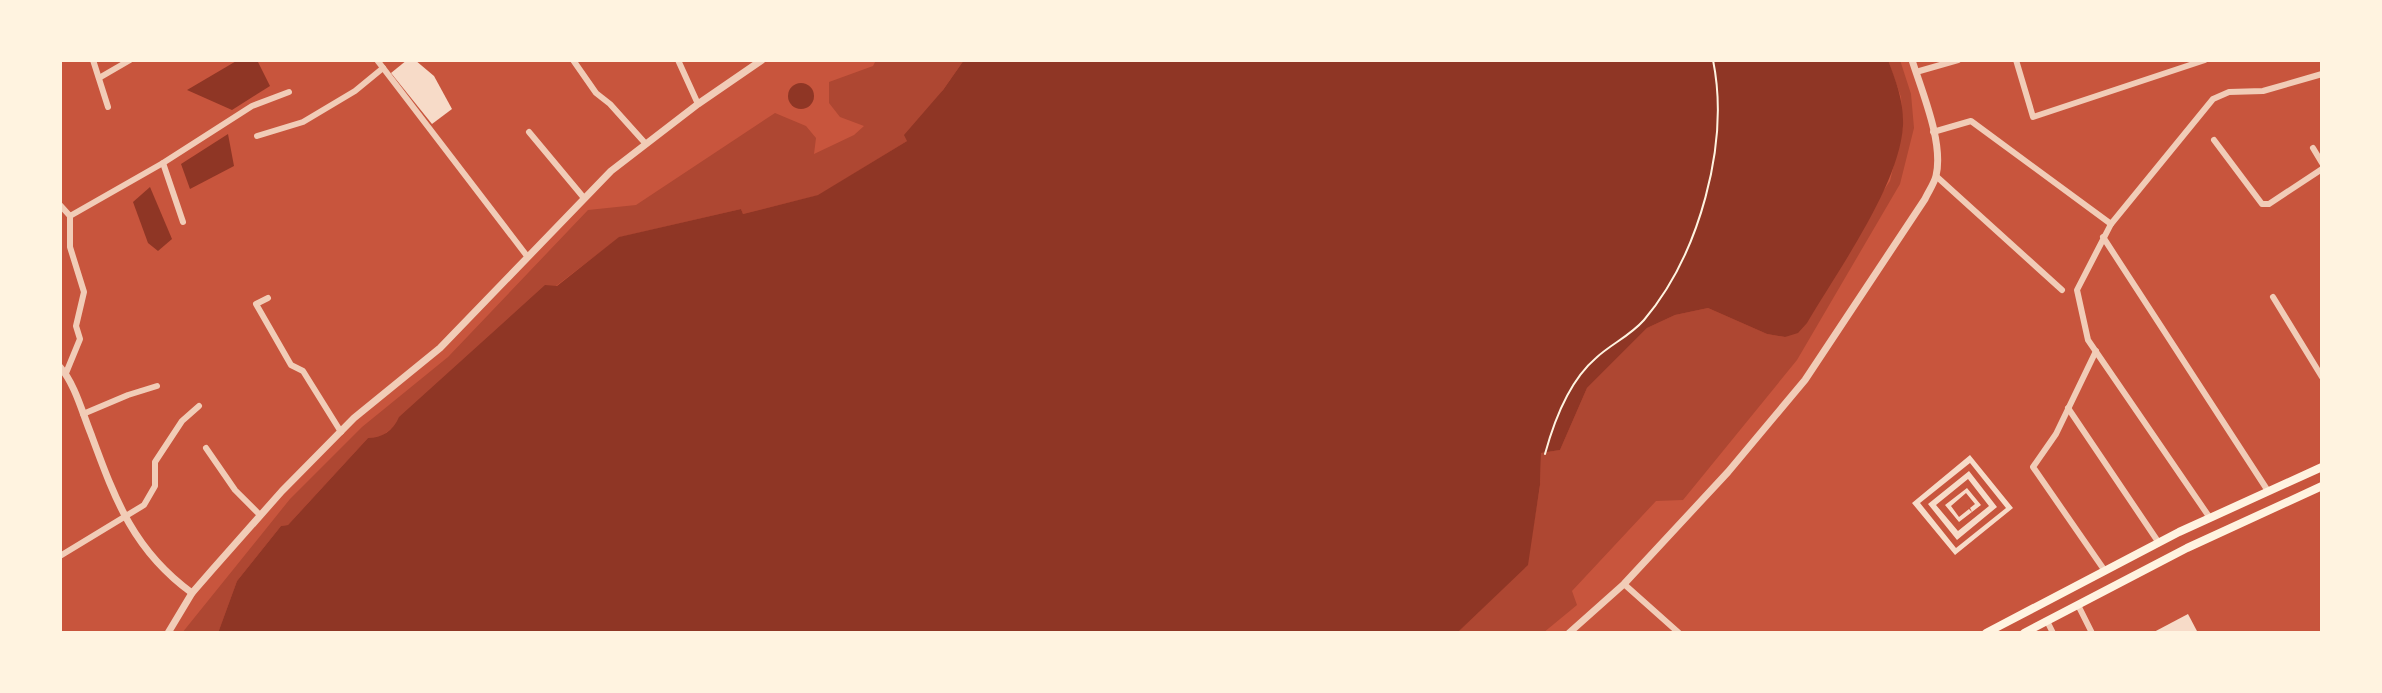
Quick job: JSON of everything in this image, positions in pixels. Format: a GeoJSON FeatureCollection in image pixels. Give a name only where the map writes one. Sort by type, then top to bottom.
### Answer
{"type":"FeatureCollection","features":[{"type":"Feature","properties":{"kind":"main road"},"geometry":{"type":"LineString","coordinates":[[1986,633],[2159,543],[2322,467]]}},
{"type":"Feature","properties":{"kind":"main road"},"geometry":{"type":"LineString","coordinates":[[2024,633],[2187,548],[2322,486]]}},
{"type":"Feature","properties":{"kind":"street"},"geometry":{"type":"LineString","coordinates":[[93,60],[108,107]]}},
{"type":"Feature","properties":{"kind":"street"},"geometry":{"type":"LineString","coordinates":[[99,78],[130,60]]}},
{"type":"Feature","properties":{"kind":"street"},"geometry":{"type":"LineString","coordinates":[[377,60],[527,256]]}},
{"type":"Feature","properties":{"kind":"street"},"geometry":{"type":"LineString","coordinates":[[573,60],[596,93],[645,143]]}},
{"type":"Feature","properties":{"kind":"street"},"geometry":{"type":"LineString","coordinates":[[678,60],[698,104]]}},
{"type":"Feature","properties":{"kind":"street"},"geometry":{"type":"LineString","coordinates":[[168,633],[192,593],[260,515],[341,432],[440,348],[611,171],[698,104],[762,60]]}},
{"type":"Feature","properties":{"kind":"street"},"geometry":{"type":"LineString","coordinates":[[1569,633],[1624,584],[1728,472],[1805,380],[1925,199],[1936,176],[1933,132],[1912,60]]}},
{"type":"Feature","properties":{"kind":"street"},"geometry":{"type":"LineString","coordinates":[[1916,72],[1958,60]]}},
{"type":"Feature","properties":{"kind":"street"},"geometry":{"type":"LineString","coordinates":[[2016,60],[2033,117],[2205,60]]}},
{"type":"Feature","properties":{"kind":"street"},"geometry":{"type":"LineString","coordinates":[[257,136],[303,122],[355,91],[383,68]]}},
{"type":"Feature","properties":{"kind":"street"},"geometry":{"type":"LineString","coordinates":[[2210,518],[2088,340],[2077,290],[2111,224],[2213,99],[2229,92],[2263,91],[2322,74]]}},
{"type":"Feature","properties":{"kind":"street"},"geometry":{"type":"LineString","coordinates":[[70,216],[163,163],[252,106],[289,92]]}},
{"type":"Feature","properties":{"kind":"street"},"geometry":{"type":"LineString","coordinates":[[1933,132],[1971,121],[2111,224]]}},
{"type":"Feature","properties":{"kind":"street"},"geometry":{"type":"LineString","coordinates":[[529,132],[584,198]]}},
{"type":"Feature","properties":{"kind":"street"},"geometry":{"type":"LineString","coordinates":[[2214,140],[2262,204],[2269,204],[2322,166],[2313,148]]}},
{"type":"Feature","properties":{"kind":"street"},"geometry":{"type":"LineString","coordinates":[[163,163],[183,222]]}},
{"type":"Feature","properties":{"kind":"street"},"geometry":{"type":"LineString","coordinates":[[1936,176],[2062,290]]}},
{"type":"Feature","properties":{"kind":"street"},"geometry":{"type":"LineString","coordinates":[[60,205],[70,216],[70,247],[84,292],[76,326],[80,339],[63,370],[124,518],[166,573],[192,593]]}},
{"type":"Feature","properties":{"kind":"street"},"geometry":{"type":"LineString","coordinates":[[2103,237],[2268,491]]}},
{"type":"Feature","properties":{"kind":"street"},"geometry":{"type":"LineString","coordinates":[[60,250],[70,247]]}},
{"type":"Feature","properties":{"kind":"street"},"geometry":{"type":"LineString","coordinates":[[2273,297],[2322,377]]}},
{"type":"Feature","properties":{"kind":"street"},"geometry":{"type":"LineString","coordinates":[[268,298],[256,304],[291,365],[303,371],[341,432]]}},
{"type":"Feature","properties":{"kind":"street"},"geometry":{"type":"LineString","coordinates":[[2096,351],[2056,434],[2033,467],[2105,571]]}},
{"type":"Feature","properties":{"kind":"street"},"geometry":{"type":"LineString","coordinates":[[83,414],[157,386]]}},
{"type":"Feature","properties":{"kind":"street"},"geometry":{"type":"LineString","coordinates":[[60,556],[144,505],[155,486],[155,462],[182,421],[199,406]]}},
{"type":"Feature","properties":{"kind":"street"},"geometry":{"type":"LineString","coordinates":[[2068,408],[2159,543]]}},
{"type":"Feature","properties":{"kind":"street"},"geometry":{"type":"LineString","coordinates":[[206,448],[235,490],[260,515]]}},
{"type":"Feature","properties":{"kind":"street"},"geometry":{"type":"LineString","coordinates":[[1624,584],[1679,633]]}},
{"type":"Feature","properties":{"kind":"street"},"geometry":{"type":"LineString","coordinates":[[2039,605],[2053,633]]}},
{"type":"Feature","properties":{"kind":"street"},"geometry":{"type":"LineString","coordinates":[[2078,605],[2092,633]]}},
{"type":"Feature","properties":{"kind":"path"},"geometry":{"type":"LineString","coordinates":[[1545,454],[1554,423],[1581,375],[1596,358],[1623,340],[1643,321],[1661,296],[1684,253],[1703,208],[1713,164],[1717,123],[1717,78],[1713,60]]}},
{"type":"Feature","properties":{"kind":"shaded area"},"geometry":{"type":"Polygon","coordinates":[[[238,60],[257,60],[270,86],[232,110],[187,90],[238,60]]]}},
{"type":"Feature","properties":{"kind":"shaded area"},"geometry":{"type":"Polygon","coordinates":[[[876,60],[964,60],[907,141],[819,195],[743,214],[741,209],[620,237],[556,286],[395,426],[379,438],[368,438],[288,525],[281,526],[237,581],[218,633],[182,633],[290,499],[362,427],[448,357],[588,210],[636,205],[775,113],[806,126],[816,138],[814,154],[854,135],[864,126],[840,117],[829,103],[829,82],[873,66],[876,60]]]}},
{"type":"Feature","properties":{"kind":"shaded area"},"geometry":{"type":"Polygon","coordinates":[[[964,60],[1888,60],[1901,100],[1903,126],[1891,175],[1879,201],[1850,253],[1798,333],[1785,337],[1767,334],[1708,308],[1675,315],[1647,328],[1587,388],[1560,450],[1541,453],[1540,485],[1528,565],[1457,633],[218,633],[237,581],[281,526],[288,525],[368,438],[378,437],[390,430],[399,417],[545,285],[557,286],[619,237],[741,209],[743,214],[818,195],[907,141],[904,135],[964,60]]]}},
{"type":"Feature","properties":{"kind":"shaded area"},"geometry":{"type":"Polygon","coordinates":[[[1888,60],[1900,60],[1911,94],[1914,128],[1900,184],[1797,360],[1683,500],[1656,501],[1572,591],[1577,605],[1543,633],[1457,633],[1527,565],[1540,486],[1541,453],[1560,450],[1587,388],[1647,328],[1675,315],[1708,308],[1767,334],[1785,337],[1890,181],[1903,127],[1901,97],[1888,60]]]}},
{"type":"Feature","properties":{"kind":"shaded area"},"geometry":{"type":"Polygon","coordinates":[[[801,83],[810,87],[814,96],[810,105],[801,109],[792,105],[788,96],[792,87],[801,83]]]}},
{"type":"Feature","properties":{"kind":"shaded area"},"geometry":{"type":"Polygon","coordinates":[[[228,134],[234,166],[190,189],[181,164],[228,134]]]}},
{"type":"Feature","properties":{"kind":"shaded area"},"geometry":{"type":"Polygon","coordinates":[[[150,187],[172,239],[158,251],[148,243],[133,202],[150,187]]]}},
{"type":"Feature","properties":{"kind":"building"},"geometry":{"type":"Polygon","coordinates":[[[407,60],[415,60],[434,76],[452,109],[432,124],[391,73],[407,60]]]}},
{"type":"Feature","properties":{"kind":"building"},"geometry":{"type":"Polygon","coordinates":[[[1970,455],[2013,508],[1955,555],[1912,503],[1970,455]],[[1970,463],[1920,503],[1956,548],[2006,508],[1970,463]]]}},
{"type":"Feature","properties":{"kind":"building"},"geometry":{"type":"Polygon","coordinates":[[[1969,471],[1997,507],[1957,540],[1928,504],[1969,471]],[[1968,479],[1936,505],[1958,531],[1989,506],[1968,479]]]}},
{"type":"Feature","properties":{"kind":"building"},"geometry":{"type":"Polygon","coordinates":[[[1967,488],[1981,505],[1972,512],[1959,522],[1945,505],[1967,488]],[[1966,493],[1951,506],[1959,517],[1969,509],[1972,512],[1970,508],[1975,504],[1966,493]]]}},
{"type":"Feature","properties":{"kind":"building"},"geometry":{"type":"Polygon","coordinates":[[[2188,614],[2198,633],[2152,633],[2188,614]]]}}]}
